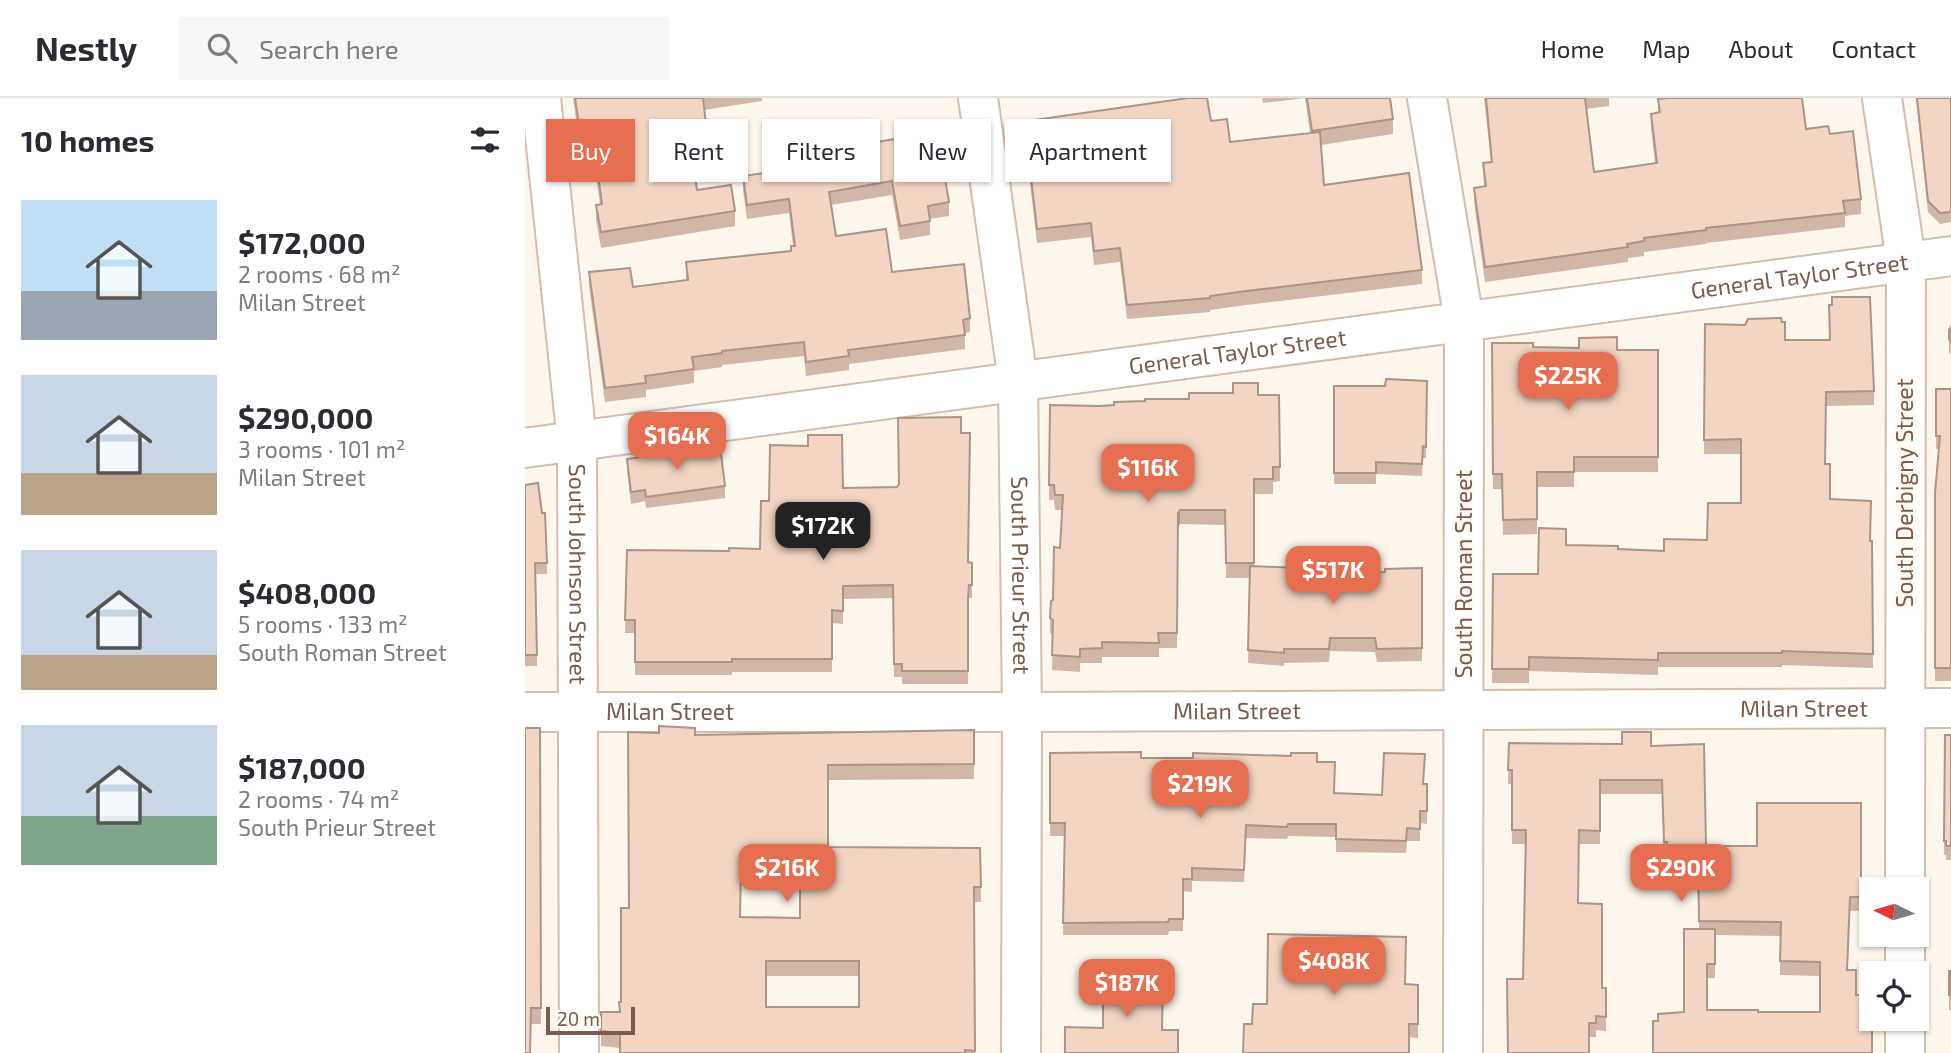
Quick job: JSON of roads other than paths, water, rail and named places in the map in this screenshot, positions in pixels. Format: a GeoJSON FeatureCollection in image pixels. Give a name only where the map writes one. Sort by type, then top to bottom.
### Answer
{"type":"FeatureCollection","features":[{"type":"Feature","properties":{"kind":"street","name":"South Johnson Street"},"geometry":{"type":"LineString","coordinates":[[541,98],[577,441],[579,1053]]}},
{"type":"Feature","properties":{"kind":"street","name":"South Prieur Street"},"geometry":{"type":"LineString","coordinates":[[978,98],[1018,381],[1022,712],[1021,1053]]}},
{"type":"Feature","properties":{"kind":"street","name":"South Roman Street"},"geometry":{"type":"LineString","coordinates":[[1427,98],[1464,321],[1463,1053]]}},
{"type":"Feature","properties":{"kind":"street","name":"South Derbigny Street"},"geometry":{"type":"LineString","coordinates":[[1882,98],[1906,261],[1905,877]]}},
{"type":"Feature","properties":{"kind":"street","name":"General Taylor Street"},"geometry":{"type":"LineString","coordinates":[[525,448],[1951,256]]}},
{"type":"Feature","properties":{"kind":"street","name":"Milan Street"},"geometry":{"type":"LineString","coordinates":[[525,712],[1951,708]]}},
{"type":"Feature","properties":{"kind":"street"},"geometry":{"type":"LineString","coordinates":[[1905,1031],[1905,1053]]}}]}
